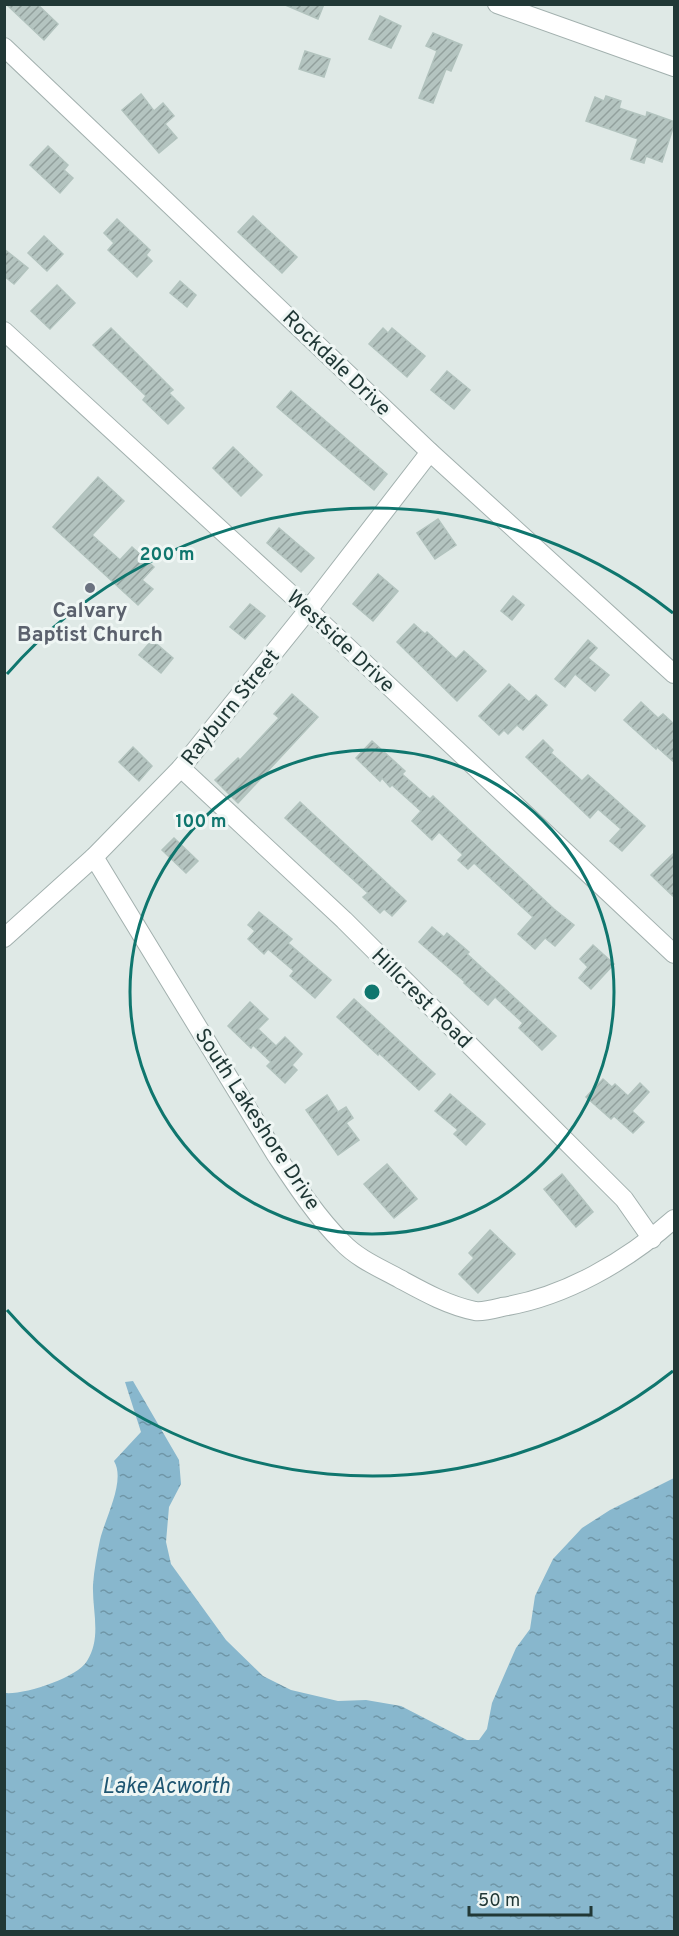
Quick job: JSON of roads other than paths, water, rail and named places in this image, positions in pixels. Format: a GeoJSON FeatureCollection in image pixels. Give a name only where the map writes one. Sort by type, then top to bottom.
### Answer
{"type":"FeatureCollection","features":[{"type":"Feature","properties":{"kind":"street"},"geometry":{"type":"LineString","coordinates":[[497,4],[675,67]]}},
{"type":"Feature","properties":{"kind":"street","name":"Rockdale Drive"},"geometry":{"type":"LineString","coordinates":[[4,47],[430,452],[675,674]]}},
{"type":"Feature","properties":{"kind":"street","name":"Westside Drive"},"geometry":{"type":"LineString","coordinates":[[4,331],[308,610],[675,954]]}},
{"type":"Feature","properties":{"kind":"street","name":"Rayburn Street"},"geometry":{"type":"LineString","coordinates":[[4,938],[94,857],[181,768],[308,610],[430,452]]}},
{"type":"Feature","properties":{"kind":"street","name":"Hillcrest Road"},"geometry":{"type":"LineString","coordinates":[[181,768],[344,920],[624,1199],[652,1239]]}},
{"type":"Feature","properties":{"kind":"street","name":"South Lakeshore Drive"},"geometry":{"type":"LineString","coordinates":[[94,857],[276,1155],[308,1201],[343,1243],[364,1260],[441,1301],[478,1311],[548,1296],[598,1272],[652,1239],[675,1219]]}},
{"type":"Feature","properties":{"kind":"water","name":"Lake Acworth"},"geometry":{"type":"Polygon","coordinates":[[[133,1381],[179,1460],[181,1484],[169,1507],[166,1542],[171,1564],[226,1640],[263,1676],[291,1690],[338,1701],[366,1700],[401,1706],[467,1740],[479,1740],[487,1729],[492,1703],[516,1648],[530,1629],[535,1596],[553,1559],[582,1528],[610,1510],[674,1478],[674,1931],[5,1931],[5,1693],[37,1688],[62,1679],[81,1667],[92,1652],[95,1633],[94,1574],[100,1540],[118,1479],[114,1461],[141,1432],[125,1382],[133,1381]]]}},
{"type":"Feature","properties":{"kind":"place","name":"Calvary Baptist Church"},"geometry":{"type":"Point","coordinates":[90,588]}}]}
